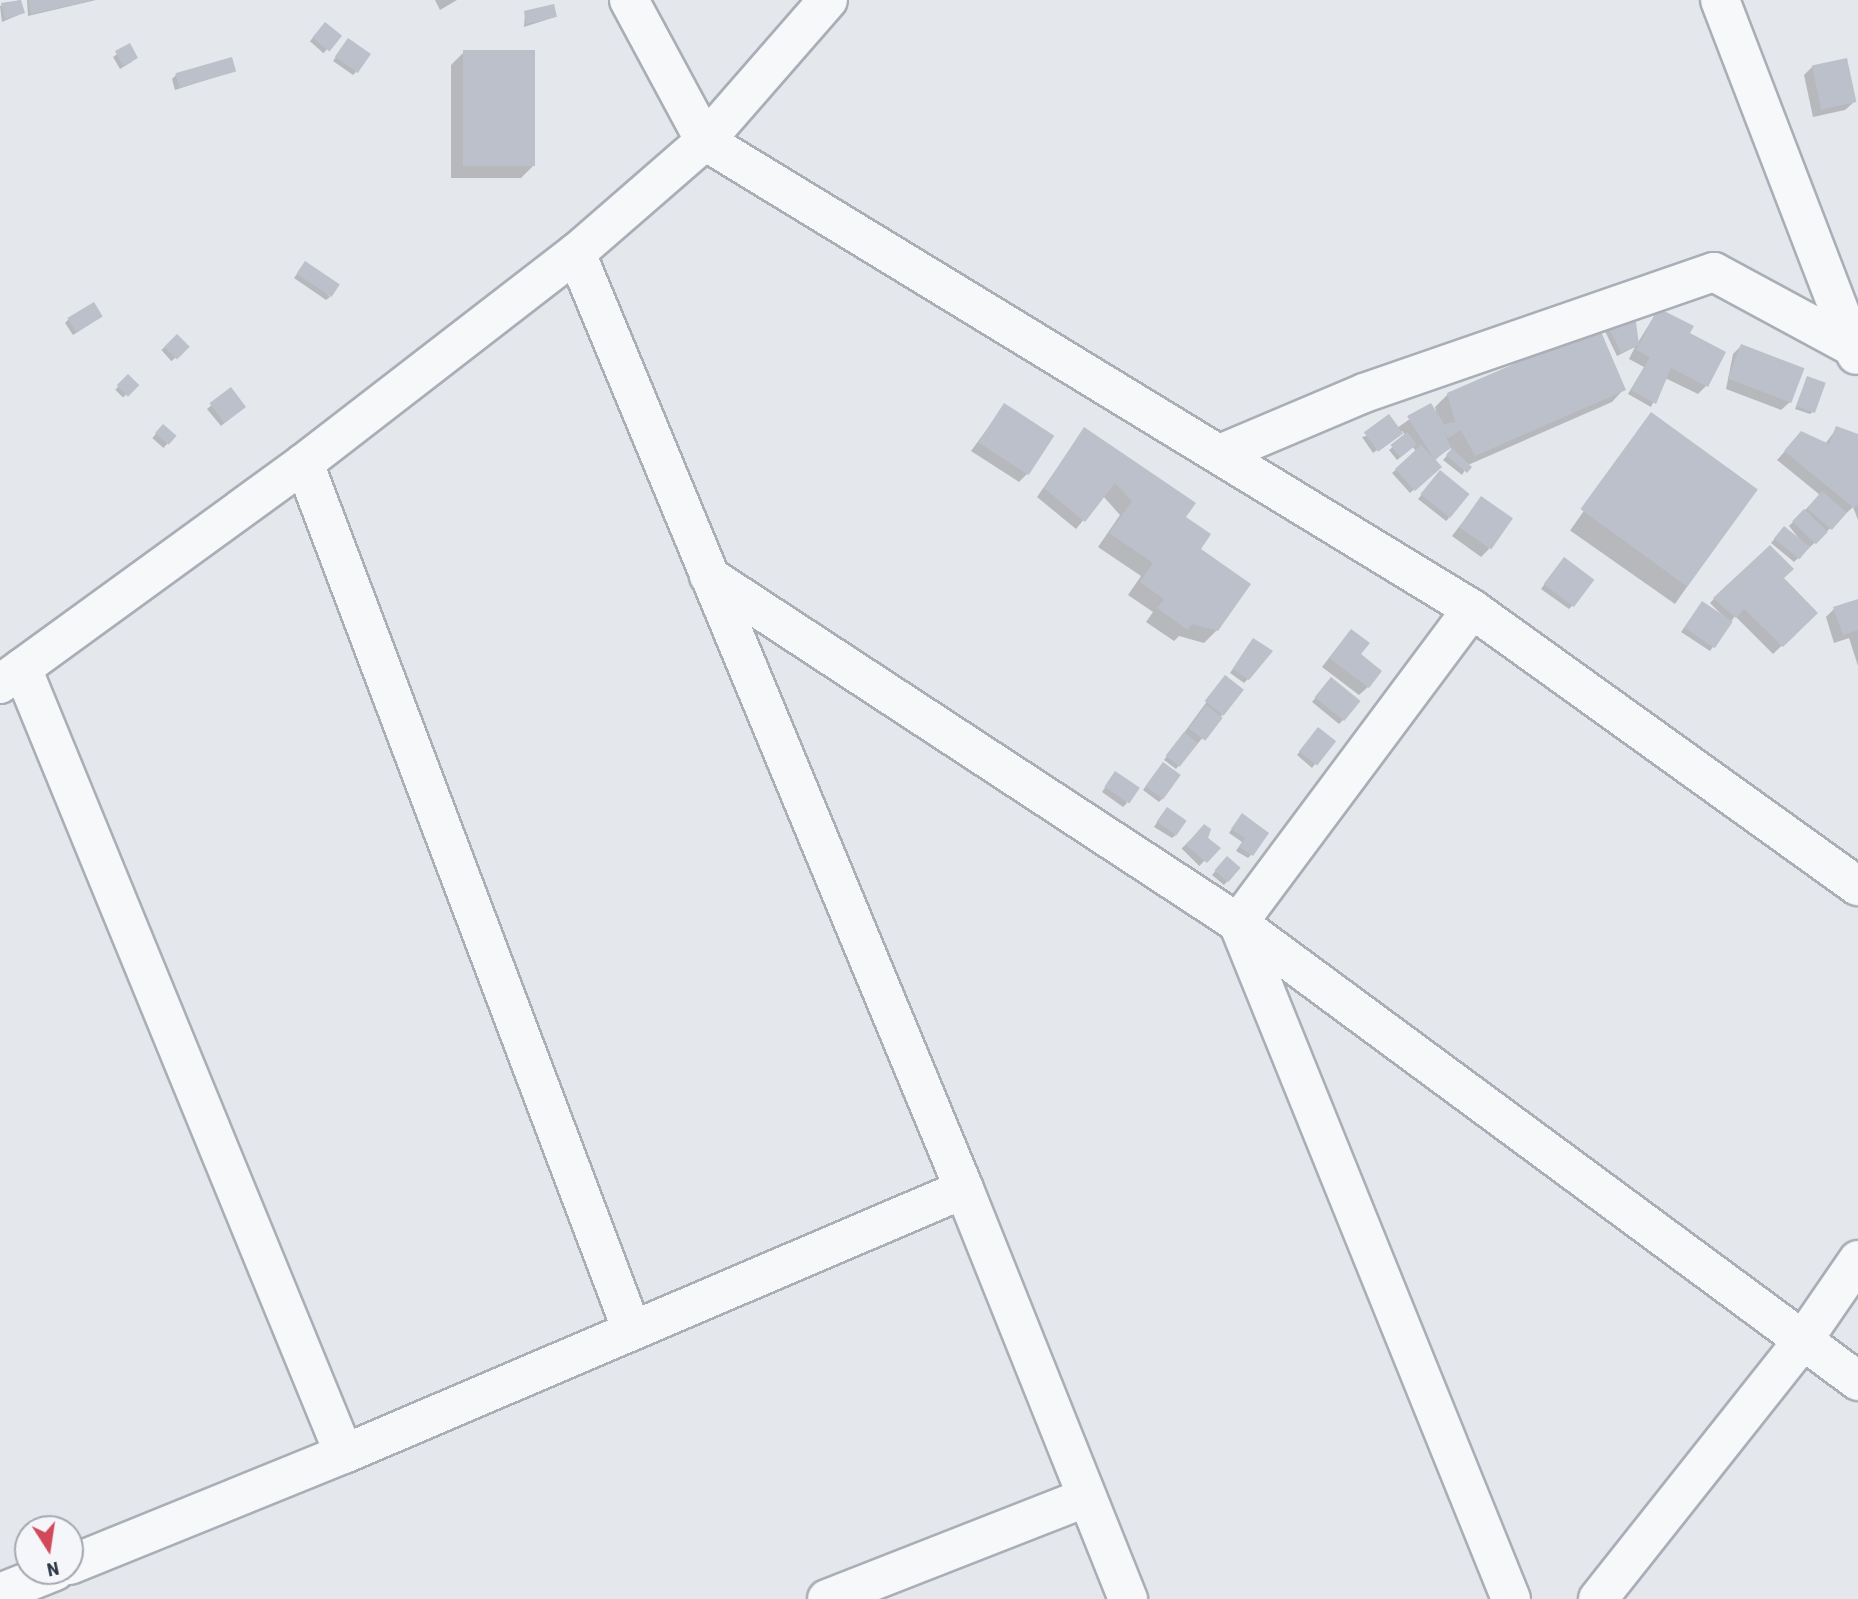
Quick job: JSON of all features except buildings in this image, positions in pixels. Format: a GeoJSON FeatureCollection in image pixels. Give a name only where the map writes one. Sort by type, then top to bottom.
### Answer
{"type":"FeatureCollection","features":[{"type":"Feature","properties":{"kind":"street"},"geometry":{"type":"LineString","coordinates":[[629,0],[705,141],[1222,453],[1472,609],[1858,886]]}},
{"type":"Feature","properties":{"kind":"street"},"geometry":{"type":"LineString","coordinates":[[344,1454],[11,676],[304,463],[576,253],[705,141],[828,0]]}},
{"type":"Feature","properties":{"kind":"street"},"geometry":{"type":"LineString","coordinates":[[1720,0],[1856,352]]}},
{"type":"Feature","properties":{"kind":"street"},"geometry":{"type":"LineString","coordinates":[[576,253],[964,1189],[1128,1599]]}},
{"type":"Feature","properties":{"kind":"street"},"geometry":{"type":"LineString","coordinates":[[1222,453],[1364,393],[1714,272],[1856,352]]}},
{"type":"Feature","properties":{"kind":"street"},"geometry":{"type":"LineString","coordinates":[[304,463],[631,1328]]}},
{"type":"Feature","properties":{"kind":"street"},"geometry":{"type":"LineString","coordinates":[[709,576],[1238,923],[1858,1381]]}},
{"type":"Feature","properties":{"kind":"street"},"geometry":{"type":"LineString","coordinates":[[1238,923],[1472,609]]}},
{"type":"Feature","properties":{"kind":"street"},"geometry":{"type":"LineString","coordinates":[[1238,923],[1511,1599]]}},
{"type":"Feature","properties":{"kind":"street"},"geometry":{"type":"LineString","coordinates":[[84,1559],[344,1454],[631,1328],[964,1189]]}},
{"type":"Feature","properties":{"kind":"street"},"geometry":{"type":"LineString","coordinates":[[1598,1599],[1803,1340],[1858,1259]]}},
{"type":"Feature","properties":{"kind":"street"},"geometry":{"type":"LineString","coordinates":[[827,1599],[1087,1497]]}},
{"type":"Feature","properties":{"kind":"street"},"geometry":{"type":"LineString","coordinates":[[0,1593],[20,1585]]}}]}
